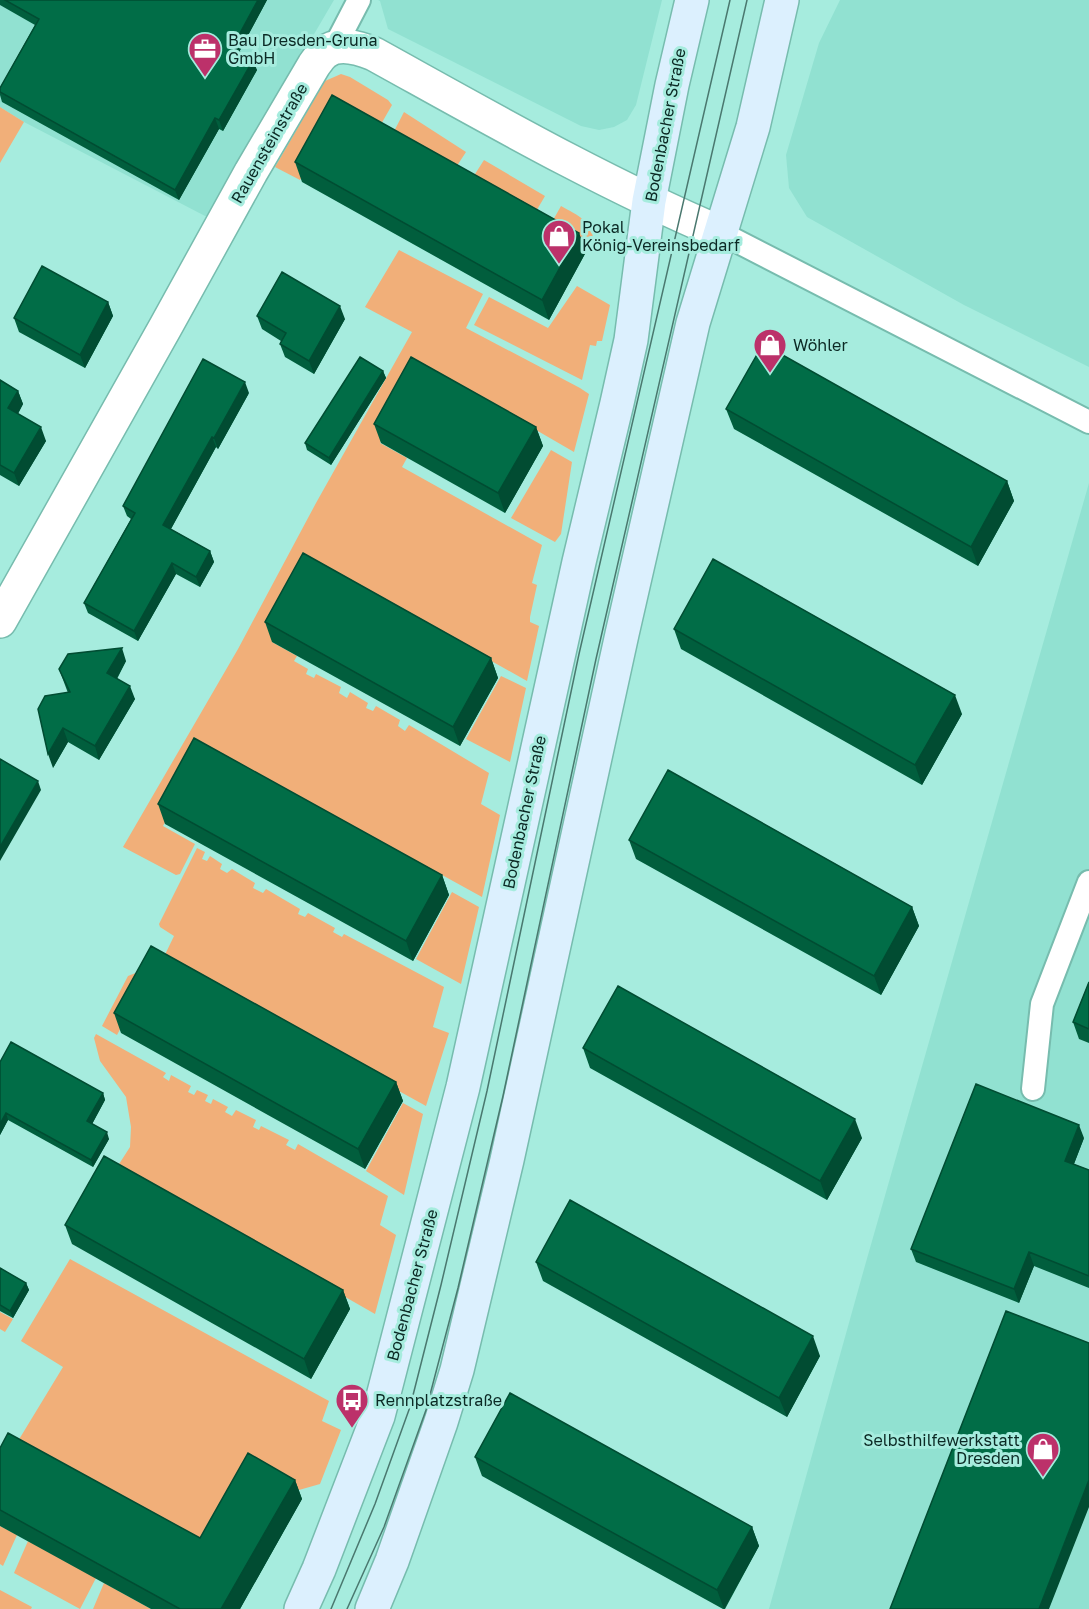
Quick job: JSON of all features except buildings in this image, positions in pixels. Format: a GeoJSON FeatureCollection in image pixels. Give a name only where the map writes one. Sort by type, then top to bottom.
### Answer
{"type":"FeatureCollection","features":[{"type":"Feature","properties":{"kind":"street","name":"Bodenbacher Straße"},"geometry":{"type":"LineString","coordinates":[[301,1609],[319,1569],[378,1416],[463,1087],[579,562],[631,340],[649,201],[692,0]]}},
{"type":"Feature","properties":{"kind":"street"},"geometry":{"type":"LineString","coordinates":[[372,1609],[392,1561],[441,1422],[460,1359],[507,1160],[693,323],[753,127],[782,0]]}},
{"type":"Feature","properties":{"kind":"street"},"geometry":{"type":"LineString","coordinates":[[334,48],[354,46],[374,54],[520,135],[649,201],[721,233]]}},
{"type":"Feature","properties":{"kind":"street","name":"Rauensteinstraße"},"geometry":{"type":"LineString","coordinates":[[0,621],[251,172],[314,65],[324,53],[334,48]]}},
{"type":"Feature","properties":{"kind":"lane"},"geometry":{"type":"LineString","coordinates":[[334,48],[359,0]]}},
{"type":"Feature","properties":{"kind":"lane"},"geometry":{"type":"LineString","coordinates":[[721,233],[1089,422]]}},
{"type":"Feature","properties":{"kind":"lane"},"geometry":{"type":"LineString","coordinates":[[1033,1089],[1042,1004],[1089,882]]}},
{"type":"Feature","properties":{"kind":"shaded area"},"geometry":{"type":"Polygon","coordinates":[[[0,0],[334,0],[207,217],[24,122],[0,107],[0,0]]]}},
{"type":"Feature","properties":{"kind":"shaded area"},"geometry":{"type":"Polygon","coordinates":[[[378,0],[662,0],[636,105],[627,120],[614,127],[599,130],[581,126],[388,29],[378,0]]]}},
{"type":"Feature","properties":{"kind":"shaded area"},"geometry":{"type":"Polygon","coordinates":[[[840,0],[1089,0],[1089,367],[964,305],[807,217],[789,188],[786,155],[819,43],[840,0]]]}},
{"type":"Feature","properties":{"kind":"shaded area"},"geometry":{"type":"Polygon","coordinates":[[[341,74],[388,100],[392,105],[376,133],[339,113],[300,180],[275,167],[325,81],[341,74]]]}},
{"type":"Feature","properties":{"kind":"shaded area"},"geometry":{"type":"Polygon","coordinates":[[[0,107],[24,122],[0,163],[0,107]]]}},
{"type":"Feature","properties":{"kind":"shaded area"},"geometry":{"type":"Polygon","coordinates":[[[404,112],[466,152],[451,175],[389,141],[404,112]]]}},
{"type":"Feature","properties":{"kind":"shaded area"},"geometry":{"type":"Polygon","coordinates":[[[484,160],[545,196],[531,220],[468,185],[484,160]]]}},
{"type":"Feature","properties":{"kind":"shaded area"},"geometry":{"type":"Polygon","coordinates":[[[561,206],[582,218],[591,228],[593,235],[590,252],[548,229],[561,206]]]}},
{"type":"Feature","properties":{"kind":"shaded area"},"geometry":{"type":"Polygon","coordinates":[[[399,250],[483,294],[466,328],[589,394],[574,452],[450,380],[418,375],[380,443],[407,458],[402,467],[542,545],[532,583],[537,585],[530,617],[530,622],[539,626],[527,681],[344,578],[310,572],[272,642],[297,656],[294,661],[308,669],[306,674],[314,678],[316,674],[341,687],[339,693],[347,698],[350,692],[368,703],[366,708],[373,711],[376,706],[400,720],[398,726],[405,731],[409,725],[489,773],[481,804],[500,815],[482,897],[246,767],[202,756],[163,826],[195,844],[180,874],[176,875],[123,847],[238,649],[316,503],[412,332],[365,307],[399,250]]]}},
{"type":"Feature","properties":{"kind":"shaded area"},"geometry":{"type":"Polygon","coordinates":[[[577,286],[610,305],[602,341],[597,341],[596,346],[590,345],[582,380],[474,325],[489,297],[548,328],[577,286]]]}},
{"type":"Feature","properties":{"kind":"shaded area"},"geometry":{"type":"Polygon","coordinates":[[[551,450],[572,462],[561,534],[555,542],[511,518],[551,450]]]}},
{"type":"Feature","properties":{"kind":"shaded area"},"geometry":{"type":"Polygon","coordinates":[[[1089,483],[1089,1609],[769,1609],[866,1262],[1089,483]]]}},
{"type":"Feature","properties":{"kind":"shaded area"},"geometry":{"type":"Polygon","coordinates":[[[501,676],[526,688],[510,762],[466,739],[501,676]]]}},
{"type":"Feature","properties":{"kind":"shaded area"},"geometry":{"type":"Polygon","coordinates":[[[197,848],[205,852],[202,859],[207,861],[210,856],[222,864],[220,869],[227,873],[232,869],[255,883],[253,888],[263,893],[266,889],[300,909],[298,914],[305,917],[308,913],[335,928],[333,932],[342,937],[344,934],[444,987],[433,1027],[449,1033],[426,1106],[200,981],[160,965],[174,936],[159,924],[197,848]]]}},
{"type":"Feature","properties":{"kind":"shaded area"},"geometry":{"type":"Polygon","coordinates":[[[452,892],[479,907],[461,984],[416,959],[452,892]]]}},
{"type":"Feature","properties":{"kind":"shaded area"},"geometry":{"type":"Polygon","coordinates":[[[138,972],[147,979],[117,1035],[102,1026],[128,976],[138,972]]]}},
{"type":"Feature","properties":{"kind":"shaded area"},"geometry":{"type":"Polygon","coordinates":[[[96,1034],[166,1073],[163,1077],[169,1081],[171,1075],[191,1086],[188,1092],[194,1095],[197,1090],[208,1095],[205,1101],[211,1104],[213,1099],[228,1107],[225,1112],[232,1116],[236,1110],[256,1120],[253,1127],[259,1130],[261,1126],[289,1140],[286,1145],[295,1150],[298,1144],[388,1196],[380,1225],[396,1235],[375,1314],[153,1187],[112,1175],[130,1147],[131,1127],[126,1097],[100,1061],[94,1038],[96,1034]]]}},
{"type":"Feature","properties":{"kind":"shaded area"},"geometry":{"type":"Polygon","coordinates":[[[403,1103],[423,1114],[404,1195],[366,1171],[403,1103]]]}},
{"type":"Feature","properties":{"kind":"shaded area"},"geometry":{"type":"Polygon","coordinates":[[[70,1259],[329,1401],[322,1421],[341,1430],[320,1484],[299,1490],[254,1471],[229,1566],[15,1446],[63,1367],[21,1341],[70,1259]]]}},
{"type":"Feature","properties":{"kind":"shaded area"},"geometry":{"type":"Polygon","coordinates":[[[0,1312],[13,1319],[5,1332],[0,1329],[0,1312]]]}},
{"type":"Feature","properties":{"kind":"shaded area"},"geometry":{"type":"Polygon","coordinates":[[[0,1526],[17,1535],[3,1566],[0,1564],[0,1526]]]}},
{"type":"Feature","properties":{"kind":"shaded area"},"geometry":{"type":"Polygon","coordinates":[[[28,1541],[96,1578],[80,1609],[14,1573],[28,1541]]]}},
{"type":"Feature","properties":{"kind":"shaded area"},"geometry":{"type":"Polygon","coordinates":[[[104,1583],[151,1609],[93,1609],[104,1583]]]}},
{"type":"Feature","properties":{"kind":"shaded area"},"geometry":{"type":"Polygon","coordinates":[[[0,1590],[32,1607],[31,1609],[0,1609],[0,1590]]]}},
{"type":"Feature","properties":{"kind":"tram line"},"geometry":{"type":"LineString","coordinates":[[331,1609],[375,1504],[410,1407],[441,1285],[487,1091],[579,654],[730,0]]}},
{"type":"Feature","properties":{"kind":"tram line"},"geometry":{"type":"LineString","coordinates":[[347,1609],[384,1527],[426,1410],[458,1288],[503,1096],[596,659],[747,0]]}},
{"type":"Feature","properties":{"kind":"place","name":"Bau Dresden-Gruna GmbH"},"geometry":{"type":"Point","coordinates":[205,78]}},
{"type":"Feature","properties":{"kind":"place","name":"Pokal König-Vereinsbedarf"},"geometry":{"type":"Point","coordinates":[559,265]}},
{"type":"Feature","properties":{"kind":"place","name":"Wöhler"},"geometry":{"type":"Point","coordinates":[770,374]}},
{"type":"Feature","properties":{"kind":"place","name":"Rennplatzstraße"},"geometry":{"type":"Point","coordinates":[352,1429]}},
{"type":"Feature","properties":{"kind":"place","name":"Selbsthilfewerkstatt Dresden"},"geometry":{"type":"Point","coordinates":[1043,1478]}}]}
